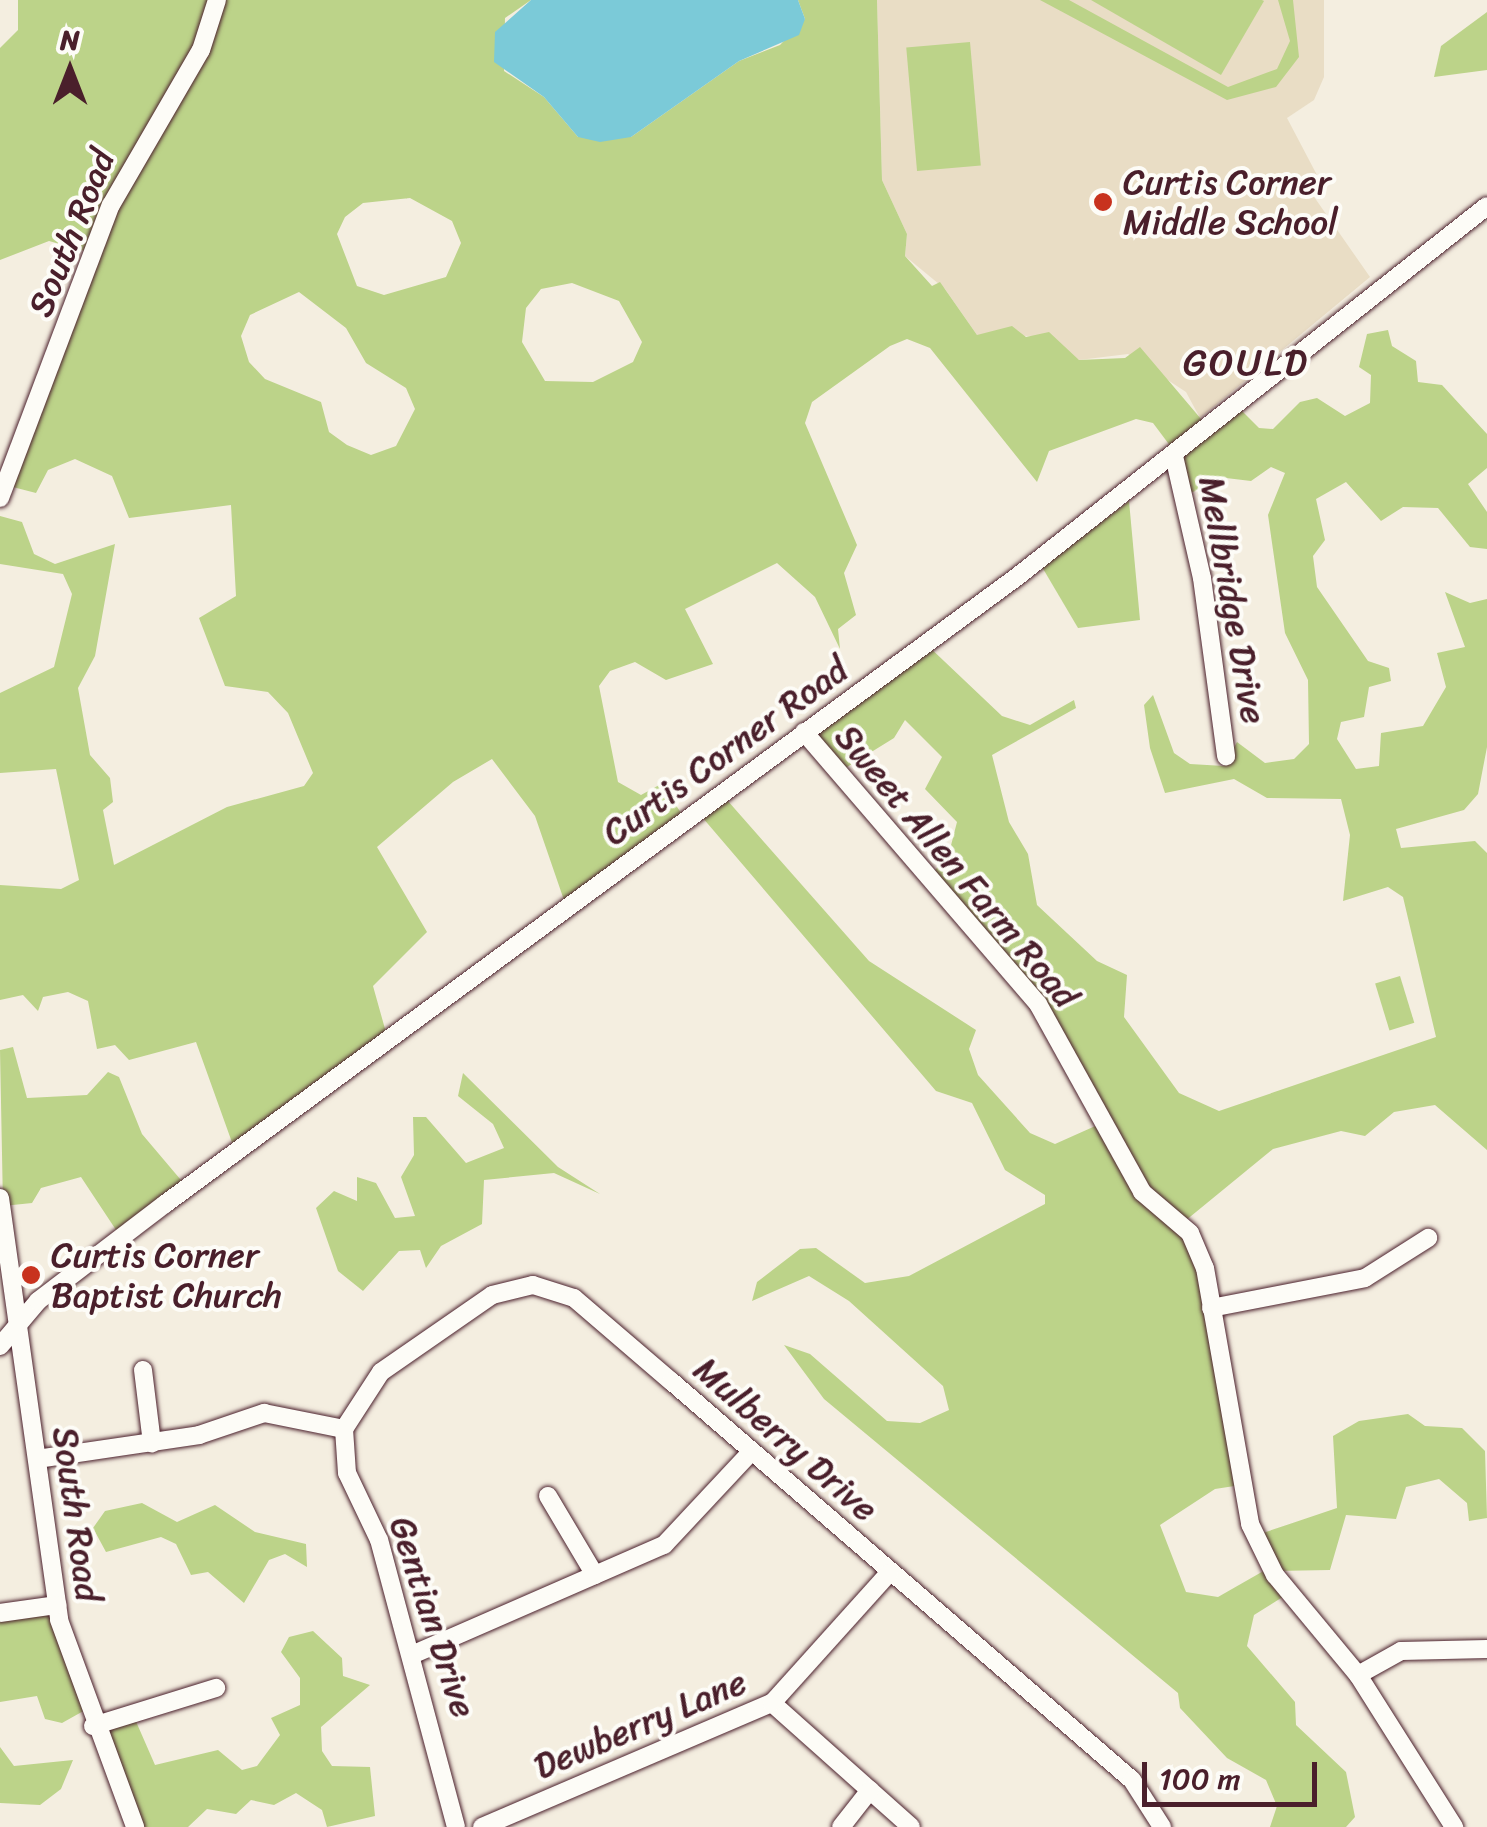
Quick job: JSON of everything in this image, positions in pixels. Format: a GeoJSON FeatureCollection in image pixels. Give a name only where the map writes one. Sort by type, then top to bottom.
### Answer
{"type":"FeatureCollection","features":[{"type":"Feature","properties":{"kind":"street","name":"South Road"},"geometry":{"type":"LineString","coordinates":[[0,498],[111,205],[201,50],[216,0]]}},
{"type":"Feature","properties":{"kind":"street","name":"Curtis Corner Road"},"geometry":{"type":"LineString","coordinates":[[0,1346],[20,1322],[164,1204],[1174,456],[1487,206]]}},
{"type":"Feature","properties":{"kind":"street","name":"Mellbridge Drive"},"geometry":{"type":"LineString","coordinates":[[1174,456],[1202,578],[1226,756]]}},
{"type":"Feature","properties":{"kind":"street","name":"Sweet Allen Farm Road"},"geometry":{"type":"LineString","coordinates":[[804,732],[1038,1004],[1138,1185],[1190,1234],[1211,1308],[1250,1524],[1275,1574],[1358,1675],[1454,1827]]}},
{"type":"Feature","properties":{"kind":"street","name":"South Road"},"geometry":{"type":"LineString","coordinates":[[0,1198],[57,1605],[93,1726],[135,1827]]}},
{"type":"Feature","properties":{"kind":"street"},"geometry":{"type":"LineString","coordinates":[[1211,1308],[1365,1278],[1428,1238]]}},
{"type":"Feature","properties":{"kind":"street","name":"Mulberry Drive"},"geometry":{"type":"LineString","coordinates":[[344,1428],[381,1372],[492,1295],[533,1285],[574,1298],[1132,1780],[1162,1827]]}},
{"type":"Feature","properties":{"kind":"street"},"geometry":{"type":"LineString","coordinates":[[143,1370],[152,1443]]}},
{"type":"Feature","properties":{"kind":"street"},"geometry":{"type":"LineString","coordinates":[[37,1459],[152,1443],[264,1413],[344,1428]]}},
{"type":"Feature","properties":{"kind":"street","name":"Gentian Drive"},"geometry":{"type":"LineString","coordinates":[[344,1428],[348,1474],[414,1654],[456,1827]]}},
{"type":"Feature","properties":{"kind":"street"},"geometry":{"type":"LineString","coordinates":[[414,1654],[595,1575],[680,1533],[751,1452]]}},
{"type":"Feature","properties":{"kind":"street"},"geometry":{"type":"LineString","coordinates":[[548,1496],[595,1575]]}},
{"type":"Feature","properties":{"kind":"street","name":"Dewberry Lane"},"geometry":{"type":"LineString","coordinates":[[482,1827],[772,1703],[889,1573]]}},
{"type":"Feature","properties":{"kind":"street"},"geometry":{"type":"LineString","coordinates":[[0,1613],[57,1605]]}},
{"type":"Feature","properties":{"kind":"street"},"geometry":{"type":"LineString","coordinates":[[1358,1675],[1400,1651],[1487,1649]]}},
{"type":"Feature","properties":{"kind":"street"},"geometry":{"type":"LineString","coordinates":[[93,1726],[216,1688]]}},
{"type":"Feature","properties":{"kind":"street"},"geometry":{"type":"LineString","coordinates":[[772,1703],[911,1827]]}},
{"type":"Feature","properties":{"kind":"street"},"geometry":{"type":"LineString","coordinates":[[840,1827],[870,1790]]}},
{"type":"Feature","properties":{"kind":"shaded area","name":"Curtis Corner Middle School"},"geometry":{"type":"Polygon","coordinates":[[[877,0],[1324,0],[1324,77],[1314,100],[1287,118],[1318,177],[1310,191],[1370,277],[1200,418],[1186,392],[1128,354],[1079,360],[1038,336],[977,335],[945,289],[905,256],[907,234],[882,180],[877,0]]]}},
{"type":"Feature","properties":{"kind":"green space"},"geometry":{"type":"Polygon","coordinates":[[[18,0],[531,0],[505,18],[504,71],[544,97],[578,137],[631,137],[739,61],[780,45],[805,19],[798,0],[877,0],[882,180],[907,234],[905,256],[932,286],[940,282],[977,335],[1012,326],[1026,337],[1049,332],[1079,360],[1125,358],[1140,347],[1207,426],[1236,405],[1259,428],[1273,429],[1300,402],[1317,398],[1345,416],[1370,403],[1371,375],[1359,367],[1367,334],[1388,330],[1392,346],[1416,361],[1418,382],[1442,385],[1487,434],[1487,468],[1468,484],[1487,512],[1487,549],[1470,547],[1438,508],[1403,507],[1381,521],[1346,482],[1316,499],[1325,540],[1313,556],[1317,587],[1368,661],[1389,668],[1391,681],[1369,687],[1364,717],[1341,722],[1337,739],[1356,769],[1379,766],[1381,733],[1423,726],[1446,687],[1437,653],[1465,647],[1445,592],[1470,603],[1487,599],[1487,747],[1478,794],[1464,810],[1396,829],[1401,848],[1475,841],[1487,853],[1487,1150],[1435,1105],[1394,1112],[1365,1136],[1341,1131],[1273,1149],[1185,1221],[1198,1246],[1241,1485],[1215,1489],[1160,1525],[1186,1592],[1218,1597],[1267,1569],[1257,1535],[1337,1508],[1333,1436],[1359,1421],[1408,1414],[1425,1426],[1462,1428],[1485,1451],[1487,1518],[1469,1521],[1467,1503],[1439,1479],[1406,1487],[1396,1519],[1346,1515],[1330,1570],[1275,1571],[1289,1593],[1254,1615],[1247,1646],[1295,1702],[1296,1725],[1346,1772],[1355,1817],[1346,1827],[1270,1827],[1277,1806],[1266,1780],[1227,1758],[1180,1708],[1178,1693],[824,1399],[784,1345],[810,1354],[887,1421],[920,1423],[949,1410],[943,1386],[849,1301],[809,1276],[752,1301],[757,1282],[800,1249],[816,1248],[865,1283],[909,1276],[1045,1204],[1045,1195],[1005,1170],[972,1103],[936,1091],[696,810],[720,792],[869,961],[976,1030],[969,1049],[978,1075],[1030,1133],[1055,1144],[1102,1123],[1055,1031],[927,878],[948,857],[957,822],[925,789],[942,757],[905,720],[894,738],[839,772],[805,730],[925,643],[1002,716],[1030,725],[1074,700],[1076,708],[992,755],[1009,822],[1028,854],[1037,905],[1097,961],[1127,975],[1124,1017],[1179,1093],[1219,1111],[1436,1037],[1403,897],[1388,887],[1343,901],[1350,835],[1341,799],[1267,798],[1234,779],[1165,793],[1150,748],[1144,705],[1153,695],[1174,753],[1190,764],[1224,766],[1237,742],[1265,763],[1294,759],[1309,744],[1308,680],[1285,633],[1268,515],[1285,473],[1271,467],[1251,481],[1226,478],[1188,494],[1174,451],[1153,423],[1136,419],[1049,451],[1037,482],[930,348],[907,339],[890,346],[812,402],[805,423],[857,545],[844,573],[856,615],[838,629],[840,649],[815,597],[777,563],[685,609],[713,664],[666,680],[635,662],[610,671],[599,686],[618,782],[641,795],[661,784],[684,817],[566,906],[535,816],[492,759],[453,782],[377,847],[427,932],[373,986],[387,1036],[234,1148],[196,1042],[129,1060],[115,1045],[97,1049],[88,1001],[68,992],[43,997],[38,1011],[23,995],[0,1000],[0,885],[61,889],[79,880],[56,769],[0,773],[0,693],[54,667],[72,594],[63,574],[0,564],[0,516],[22,522],[34,554],[55,564],[115,544],[95,656],[78,688],[90,755],[110,778],[113,802],[103,810],[114,865],[227,807],[304,786],[313,773],[288,713],[268,692],[225,686],[199,618],[236,596],[231,505],[129,518],[112,476],[75,459],[48,470],[36,493],[5,485],[92,253],[49,241],[0,260],[0,48],[18,30],[18,0]],[[410,198],[363,203],[345,217],[337,234],[357,286],[384,295],[446,277],[461,243],[452,221],[410,198]],[[572,283],[541,289],[526,308],[522,342],[545,381],[593,382],[633,362],[642,342],[619,301],[572,283]],[[299,292],[250,315],[241,336],[249,362],[265,379],[321,402],[329,432],[347,445],[371,455],[396,446],[415,409],[406,388],[366,363],[346,328],[299,292]]]}},
{"type":"Feature","properties":{"kind":"green space"},"geometry":{"type":"Polygon","coordinates":[[[1040,0],[1069,0],[1228,87],[1277,69],[1290,41],[1278,0],[1293,0],[1299,57],[1276,87],[1227,100],[1040,0]]]}},
{"type":"Feature","properties":{"kind":"green space"},"geometry":{"type":"Polygon","coordinates":[[[1091,0],[1262,0],[1264,1],[1221,75],[1091,0]]]}},
{"type":"Feature","properties":{"kind":"green space"},"geometry":{"type":"Polygon","coordinates":[[[1487,12],[1487,70],[1434,77],[1441,46],[1487,12]]]}},
{"type":"Feature","properties":{"kind":"green space"},"geometry":{"type":"Polygon","coordinates":[[[970,42],[981,166],[917,171],[906,48],[970,42]]]}},
{"type":"Feature","properties":{"kind":"green space"},"geometry":{"type":"Polygon","coordinates":[[[1129,501],[1140,620],[1078,628],[1042,567],[1129,501]]]}},
{"type":"Feature","properties":{"kind":"green space"},"geometry":{"type":"Polygon","coordinates":[[[1400,976],[1414,1023],[1389,1030],[1375,984],[1400,976]]]}},
{"type":"Feature","properties":{"kind":"green space"},"geometry":{"type":"Polygon","coordinates":[[[13,1047],[27,1098],[87,1095],[108,1072],[119,1077],[142,1134],[186,1186],[120,1236],[81,1177],[41,1188],[32,1203],[3,1206],[0,1050],[13,1047]]]}},
{"type":"Feature","properties":{"kind":"green space"},"geometry":{"type":"Polygon","coordinates":[[[463,1073],[558,1167],[600,1194],[554,1173],[484,1180],[482,1224],[441,1246],[426,1268],[420,1250],[399,1251],[363,1291],[338,1271],[316,1208],[334,1191],[357,1201],[357,1177],[376,1183],[395,1218],[415,1216],[401,1177],[414,1155],[413,1117],[426,1117],[466,1163],[504,1148],[493,1124],[458,1096],[463,1073]]]}},
{"type":"Feature","properties":{"kind":"green space"},"geometry":{"type":"Polygon","coordinates":[[[142,1503],[177,1522],[215,1505],[255,1532],[306,1544],[307,1567],[285,1554],[269,1560],[244,1603],[208,1572],[191,1575],[176,1544],[161,1537],[106,1552],[93,1528],[105,1511],[142,1503]]]}},
{"type":"Feature","properties":{"kind":"green space"},"geometry":{"type":"Polygon","coordinates":[[[56,1603],[87,1709],[62,1723],[45,1719],[37,1696],[0,1702],[0,1612],[56,1603]]]}},
{"type":"Feature","properties":{"kind":"green space"},"geometry":{"type":"Polygon","coordinates":[[[313,1631],[342,1658],[343,1676],[370,1685],[321,1727],[322,1751],[332,1766],[370,1767],[375,1816],[327,1827],[322,1810],[296,1793],[274,1805],[251,1800],[236,1814],[207,1809],[188,1827],[136,1827],[94,1725],[131,1710],[155,1765],[218,1750],[242,1770],[257,1766],[280,1735],[271,1718],[300,1705],[300,1678],[281,1652],[289,1637],[313,1631]]]}},
{"type":"Feature","properties":{"kind":"green space"},"geometry":{"type":"Polygon","coordinates":[[[0,1747],[14,1766],[73,1760],[61,1789],[40,1805],[0,1803],[0,1747]]]}},
{"type":"Feature","properties":{"kind":"water"},"geometry":{"type":"Polygon","coordinates":[[[531,0],[798,0],[805,19],[799,35],[739,61],[631,137],[600,142],[578,137],[544,97],[494,62],[495,32],[531,0]]]}},
{"type":"Feature","properties":{"kind":"place","name":"Curtis Corner Middle School"},"geometry":{"type":"Point","coordinates":[1103,202]}},
{"type":"Feature","properties":{"kind":"place","name":"Curtis Corner Baptist Church"},"geometry":{"type":"Point","coordinates":[31,1275]}},
{"type":"Feature","properties":{"kind":"district","name":"GOULD"},"geometry":{"type":"Point","coordinates":[1246,363]}}]}
